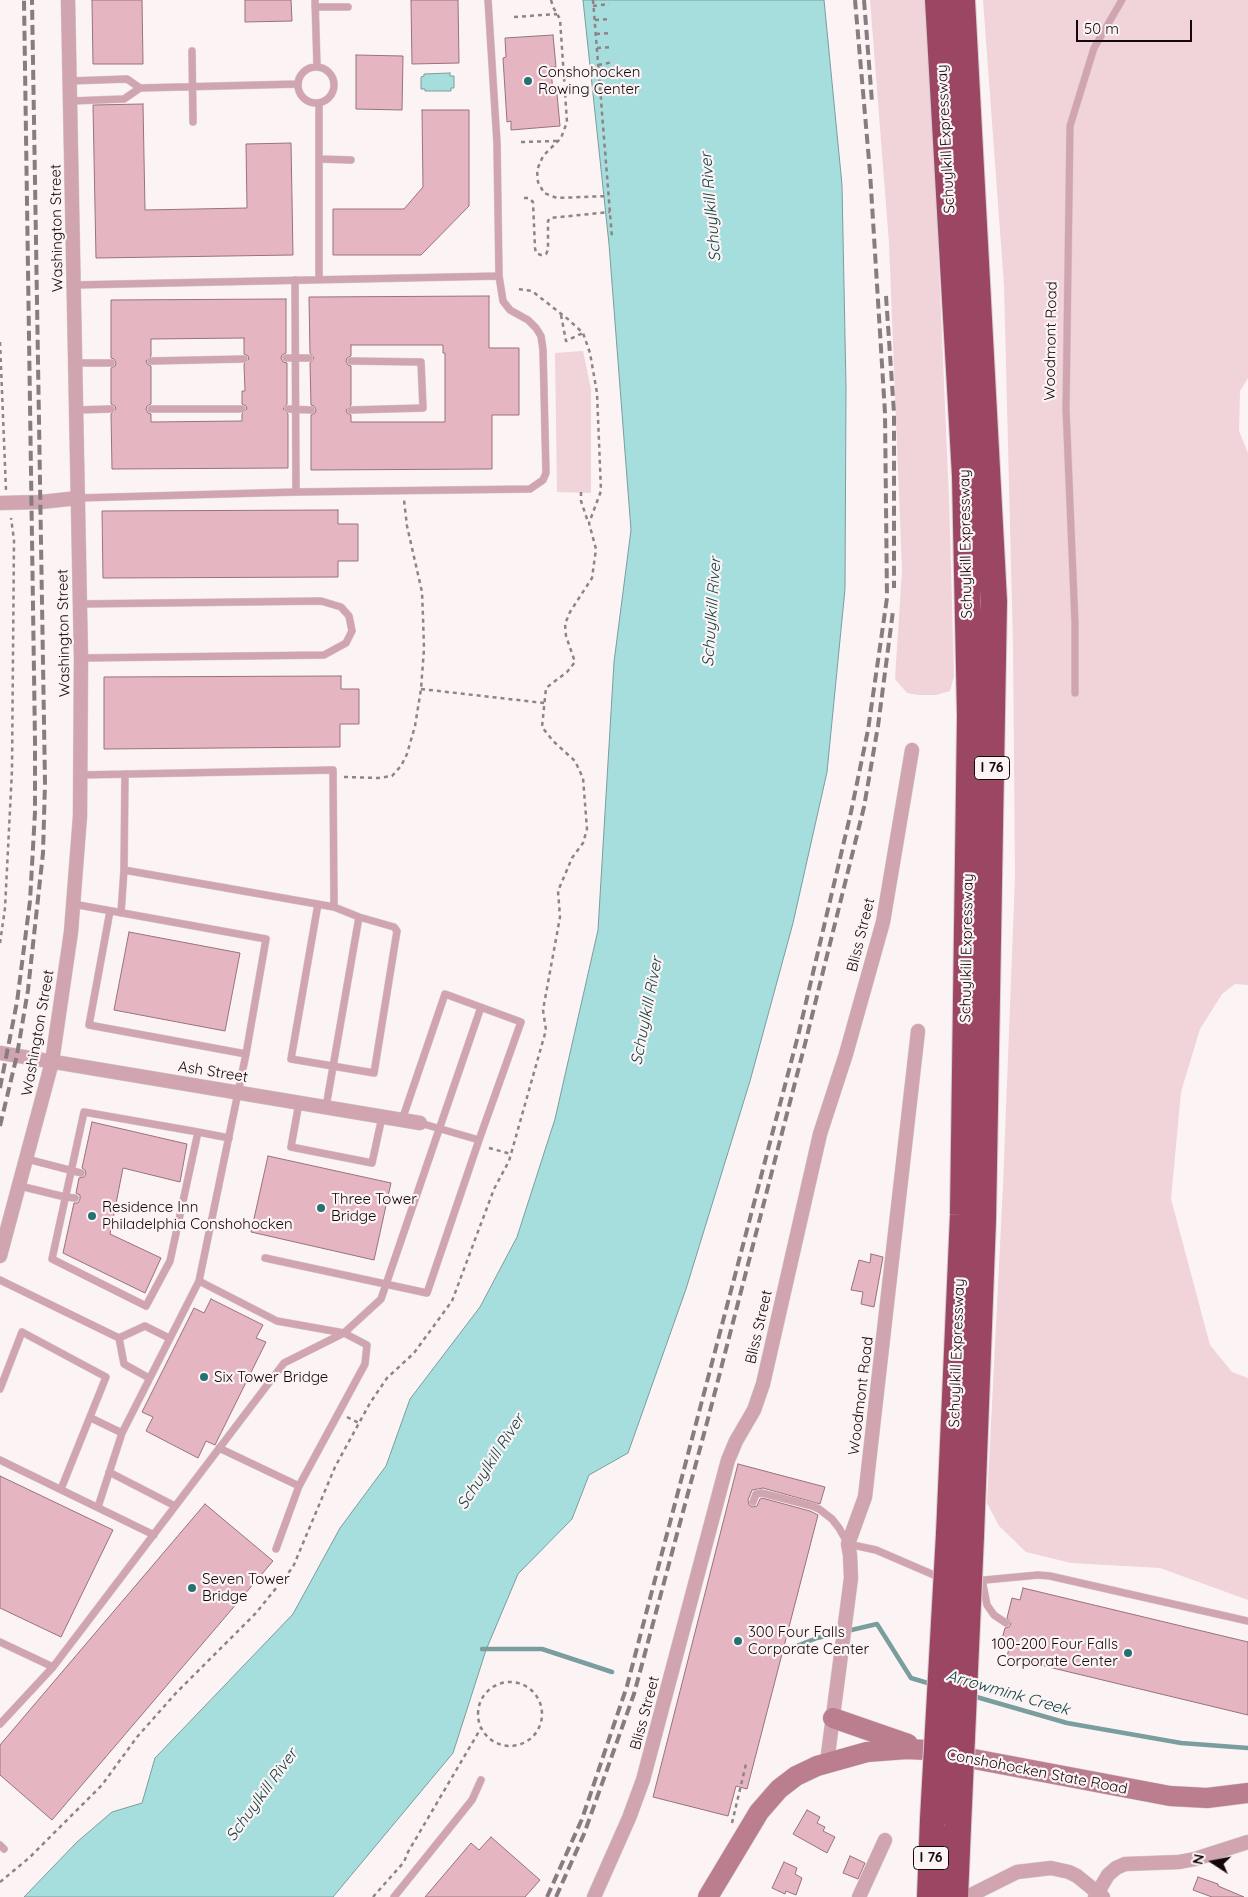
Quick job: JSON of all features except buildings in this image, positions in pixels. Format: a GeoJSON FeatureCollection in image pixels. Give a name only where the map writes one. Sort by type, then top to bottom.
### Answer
{"type":"FeatureCollection","features":[{"type":"Feature","properties":{"kind":"highway","name":"Schuylkill Expressway"},"geometry":{"type":"LineString","coordinates":[[938,0],[965,476],[970,716],[960,1535]]}},
{"type":"Feature","properties":{"kind":"highway","name":"Schuylkill Expressway"},"geometry":{"type":"LineString","coordinates":[[930,1897],[945,1822],[960,1535],[984,1200],[994,602],[962,0]]}},
{"type":"Feature","properties":{"kind":"highway","name":"Schuylkill Expressway"},"geometry":{"type":"LineString","coordinates":[[945,1822],[964,1896]]}},
{"type":"Feature","properties":{"kind":"main road"},"geometry":{"type":"LineString","coordinates":[[833,1718],[926,1750]]}},
{"type":"Feature","properties":{"kind":"main road","name":"Conshohocken State Road"},"geometry":{"type":"LineString","coordinates":[[708,1897],[759,1812],[772,1796],[796,1776],[827,1762],[867,1752],[907,1749],[926,1750],[1150,1794],[1207,1798],[1248,1793]]}},
{"type":"Feature","properties":{"kind":"street","name":"Washington Street"},"geometry":{"type":"LineString","coordinates":[[0,1256],[52,1062],[71,932],[80,816],[81,658],[68,0]]}},
{"type":"Feature","properties":{"kind":"street"},"geometry":{"type":"LineString","coordinates":[[4,503],[78,498]]}},
{"type":"Feature","properties":{"kind":"street","name":"Bliss Street"},"geometry":{"type":"LineString","coordinates":[[594,1897],[629,1818],[647,1766],[725,1483],[732,1450],[754,1410],[759,1396],[820,1134],[846,1054],[882,922],[912,750]]}},
{"type":"Feature","properties":{"kind":"street","name":"Woodmont Road"},"geometry":{"type":"LineString","coordinates":[[827,1762],[848,1598],[851,1566],[848,1544],[865,1497],[918,1031]]}},
{"type":"Feature","properties":{"kind":"street","name":"Ash Street"},"geometry":{"type":"LineString","coordinates":[[0,1053],[420,1123]]}},
{"type":"Feature","properties":{"kind":"street"},"geometry":{"type":"LineString","coordinates":[[859,1897],[885,1840]]}},
{"type":"Feature","properties":{"kind":"street"},"geometry":{"type":"LineString","coordinates":[[964,1896],[1017,1872],[1051,1868],[1069,1872],[1098,1895],[1108,1875],[1116,1868],[1125,1864],[1196,1860],[1248,1842]]}},
{"type":"Feature","properties":{"kind":"lane"},"geometry":{"type":"LineString","coordinates":[[78,498],[296,492],[530,489],[542,480],[546,473],[541,336],[528,320],[510,310],[503,301],[499,276],[497,143],[488,0]]}},
{"type":"Feature","properties":{"kind":"lane","name":"Woodmont Road"},"geometry":{"type":"LineString","coordinates":[[1075,693],[1075,623],[1066,409],[1070,126],[1094,48],[1122,0]]}},
{"type":"Feature","properties":{"kind":"lane"},"geometry":{"type":"LineString","coordinates":[[317,66],[315,3],[348,7]]}},
{"type":"Feature","properties":{"kind":"lane"},"geometry":{"type":"LineString","coordinates":[[192,51],[193,122]]}},
{"type":"Feature","properties":{"kind":"lane"},"geometry":{"type":"LineString","coordinates":[[317,66],[328,70],[334,81],[333,93],[325,101],[313,103],[304,98],[298,89],[298,84],[302,73],[317,66]]}},
{"type":"Feature","properties":{"kind":"lane"},"geometry":{"type":"LineString","coordinates":[[70,81],[127,79],[140,88]]}},
{"type":"Feature","properties":{"kind":"lane"},"geometry":{"type":"LineString","coordinates":[[71,101],[124,99],[140,88],[298,84]]}},
{"type":"Feature","properties":{"kind":"lane"},"geometry":{"type":"LineString","coordinates":[[319,103],[319,280]]}},
{"type":"Feature","properties":{"kind":"lane"},"geometry":{"type":"LineString","coordinates":[[319,159],[351,160]]}},
{"type":"Feature","properties":{"kind":"lane"},"geometry":{"type":"LineString","coordinates":[[74,285],[499,276]]}},
{"type":"Feature","properties":{"kind":"lane"},"geometry":{"type":"LineString","coordinates":[[295,280],[296,492]]}},
{"type":"Feature","properties":{"kind":"lane"},"geometry":{"type":"LineString","coordinates":[[286,358],[309,358]]}},
{"type":"Feature","properties":{"kind":"lane"},"geometry":{"type":"LineString","coordinates":[[151,361],[244,359]]}},
{"type":"Feature","properties":{"kind":"lane"},"geometry":{"type":"LineString","coordinates":[[351,361],[421,362],[423,408],[351,410]]}},
{"type":"Feature","properties":{"kind":"lane"},"geometry":{"type":"LineString","coordinates":[[76,363],[111,363]]}},
{"type":"Feature","properties":{"kind":"lane"},"geometry":{"type":"LineString","coordinates":[[76,410],[111,409]]}},
{"type":"Feature","properties":{"kind":"lane"},"geometry":{"type":"LineString","coordinates":[[151,409],[242,409]]}},
{"type":"Feature","properties":{"kind":"lane"},"geometry":{"type":"LineString","coordinates":[[288,409],[311,410]]}},
{"type":"Feature","properties":{"kind":"lane"},"geometry":{"type":"LineString","coordinates":[[80,604],[321,601],[341,607],[349,616],[352,631],[346,643],[324,655],[81,658]]}},
{"type":"Feature","properties":{"kind":"lane"},"geometry":{"type":"LineString","coordinates":[[80,775],[333,770],[334,907]]}},
{"type":"Feature","properties":{"kind":"lane"},"geometry":{"type":"LineString","coordinates":[[121,913],[124,870],[125,774]]}},
{"type":"Feature","properties":{"kind":"lane"},"geometry":{"type":"LineString","coordinates":[[124,870],[318,904],[334,907],[359,917],[394,927],[397,930],[374,1074],[291,1059],[318,904]]}},
{"type":"Feature","properties":{"kind":"lane"},"geometry":{"type":"LineString","coordinates":[[73,904],[266,939],[246,1054],[199,1281],[122,1433],[98,1506]]}},
{"type":"Feature","properties":{"kind":"lane"},"geometry":{"type":"LineString","coordinates":[[110,911],[89,1025],[246,1054]]}},
{"type":"Feature","properties":{"kind":"lane"},"geometry":{"type":"LineString","coordinates":[[326,1108],[359,917]]}},
{"type":"Feature","properties":{"kind":"lane"},"geometry":{"type":"LineString","coordinates":[[265,1258],[427,1294],[521,1022],[446,994],[402,1120]]}},
{"type":"Feature","properties":{"kind":"lane"},"geometry":{"type":"LineString","coordinates":[[0,1724],[53,1667],[284,1363],[344,1333],[381,1299],[481,1007]]}},
{"type":"Feature","properties":{"kind":"lane"},"geometry":{"type":"LineString","coordinates":[[299,1103],[291,1147],[372,1163],[382,1116]]}},
{"type":"Feature","properties":{"kind":"lane"},"geometry":{"type":"LineString","coordinates":[[198,1132],[170,1261],[146,1306],[52,1259],[84,1112],[198,1132],[229,1138]]}},
{"type":"Feature","properties":{"kind":"lane"},"geometry":{"type":"LineString","coordinates":[[420,1123],[479,1140]]}},
{"type":"Feature","properties":{"kind":"lane"},"geometry":{"type":"LineString","coordinates":[[27,1158],[72,1169],[80,1173]]}},
{"type":"Feature","properties":{"kind":"lane"},"geometry":{"type":"LineString","coordinates":[[20,1186],[75,1198]]}},
{"type":"Feature","properties":{"kind":"lane"},"geometry":{"type":"LineString","coordinates":[[0,1280],[119,1338]]}},
{"type":"Feature","properties":{"kind":"lane"},"geometry":{"type":"LineString","coordinates":[[199,1281],[277,1320],[344,1333],[367,1345],[365,1364],[299,1486],[276,1549]]}},
{"type":"Feature","properties":{"kind":"lane"},"geometry":{"type":"LineString","coordinates":[[119,1338],[145,1326],[170,1338]]}},
{"type":"Feature","properties":{"kind":"lane"},"geometry":{"type":"LineString","coordinates":[[0,1389],[22,1332],[106,1377],[61,1489]]}},
{"type":"Feature","properties":{"kind":"lane"},"geometry":{"type":"LineString","coordinates":[[119,1338],[124,1364],[149,1378]]}},
{"type":"Feature","properties":{"kind":"lane"},"geometry":{"type":"LineString","coordinates":[[91,1418],[122,1433]]}},
{"type":"Feature","properties":{"kind":"lane"},"geometry":{"type":"LineString","coordinates":[[219,1448],[299,1486]]}},
{"type":"Feature","properties":{"kind":"lane"},"geometry":{"type":"LineString","coordinates":[[0,1460],[98,1506],[154,1535]]}},
{"type":"Feature","properties":{"kind":"lane"},"geometry":{"type":"LineString","coordinates":[[109,1472],[176,1506]]}},
{"type":"Feature","properties":{"kind":"lane"},"geometry":{"type":"LineString","coordinates":[[753,1502],[756,1494],[762,1493],[819,1509],[840,1528],[848,1544],[876,1550],[939,1578],[961,1581],[1038,1575],[1050,1576],[1248,1622]]}},
{"type":"Feature","properties":{"kind":"lane"},"geometry":{"type":"LineString","coordinates":[[982,1580],[987,1605],[994,1615],[1006,1623]]}},
{"type":"Feature","properties":{"kind":"lane"},"geometry":{"type":"LineString","coordinates":[[0,1642],[53,1667]]}},
{"type":"Feature","properties":{"kind":"lane"},"geometry":{"type":"LineString","coordinates":[[394,1897],[472,1800],[481,1780]]}},
{"type":"Feature","properties":{"kind":"path"},"geometry":{"type":"LineString","coordinates":[[552,0],[560,19],[566,122],[561,138],[543,156],[536,170],[538,182],[544,193],[557,198],[608,196]]}},
{"type":"Feature","properties":{"kind":"path"},"geometry":{"type":"LineString","coordinates":[[593,0],[612,238]]}},
{"type":"Feature","properties":{"kind":"path"},"geometry":{"type":"LineString","coordinates":[[593,6],[609,4]]}},
{"type":"Feature","properties":{"kind":"path"},"geometry":{"type":"LineString","coordinates":[[514,16],[557,14]]}},
{"type":"Feature","properties":{"kind":"path"},"geometry":{"type":"LineString","coordinates":[[595,20],[610,19]]}},
{"type":"Feature","properties":{"kind":"path"},"geometry":{"type":"LineString","coordinates":[[596,34],[612,33]]}},
{"type":"Feature","properties":{"kind":"path"},"geometry":{"type":"LineString","coordinates":[[597,48],[613,47]]}},
{"type":"Feature","properties":{"kind":"path"},"geometry":{"type":"LineString","coordinates":[[598,65],[613,62]]}},
{"type":"Feature","properties":{"kind":"path"},"geometry":{"type":"LineString","coordinates":[[522,142],[558,141]]}},
{"type":"Feature","properties":{"kind":"path"},"geometry":{"type":"LineString","coordinates":[[524,198],[529,198],[533,202],[535,248],[536,253],[541,255],[546,254],[548,250],[548,221],[550,218],[610,212]]}},
{"type":"Feature","properties":{"kind":"path"},"geometry":{"type":"LineString","coordinates":[[518,289],[532,291],[583,333],[590,354],[597,393],[601,491],[589,524]]}},
{"type":"Feature","properties":{"kind":"path"},"geometry":{"type":"LineString","coordinates":[[561,314],[566,341],[583,333]]}},
{"type":"Feature","properties":{"kind":"path"},"geometry":{"type":"LineString","coordinates":[[0,342],[4,503],[14,540],[12,770],[5,908],[0,943]]}},
{"type":"Feature","properties":{"kind":"path"},"geometry":{"type":"LineString","coordinates":[[0,1882],[29,1858],[102,1785],[136,1737],[176,1692],[256,1613],[281,1585],[293,1567],[335,1467],[370,1403],[387,1378],[414,1353],[452,1301],[494,1189],[511,1154],[546,1030],[543,1010],[560,917],[558,891],[572,858],[583,843],[587,830],[583,778],[575,761],[553,741],[542,727],[546,688],[567,672],[575,662],[566,636],[565,624],[570,612],[592,578],[596,549],[581,501],[581,492]]}},
{"type":"Feature","properties":{"kind":"path"},"geometry":{"type":"LineString","coordinates":[[333,777],[378,778],[392,776],[407,754],[415,726],[421,689],[424,649],[422,592],[406,526],[404,503]]}},
{"type":"Feature","properties":{"kind":"path"},"geometry":{"type":"LineString","coordinates":[[421,689],[544,703]]}},
{"type":"Feature","properties":{"kind":"path"},"geometry":{"type":"LineString","coordinates":[[499,1151],[511,1154]]}},
{"type":"Feature","properties":{"kind":"path"},"geometry":{"type":"LineString","coordinates":[[373,1897],[404,1862],[480,1728],[478,1720],[479,1703],[483,1695],[496,1684],[513,1681],[529,1688],[540,1702],[542,1710],[539,1728],[527,1742],[519,1745],[501,1745],[486,1736],[480,1728]]}},
{"type":"Feature","properties":{"kind":"path"},"geometry":{"type":"LineString","coordinates":[[731,1821],[746,1764]]}},
{"type":"Feature","properties":{"kind":"shaded area"},"geometry":{"type":"Polygon","coordinates":[[[870,0],[925,0],[932,104],[949,499],[954,676],[950,691],[936,695],[907,693],[895,679],[902,570],[889,243],[870,0]]]}},
{"type":"Feature","properties":{"kind":"shaded area"},"geometry":{"type":"Polygon","coordinates":[[[983,0],[1248,0],[1248,378],[1240,391],[1239,431],[1248,453],[1248,985],[1235,984],[1222,994],[1200,1029],[1181,1092],[1171,1199],[1210,1345],[1232,1372],[1248,1378],[1248,1600],[1160,1568],[1071,1563],[1026,1552],[999,1526],[987,1503],[1003,1186],[1015,877],[1013,645],[1004,285],[983,0]]]}},
{"type":"Feature","properties":{"kind":"shaded area"},"geometry":{"type":"Polygon","coordinates":[[[583,351],[591,389],[591,493],[557,492],[555,353],[583,351]]]}},
{"type":"Feature","properties":{"kind":"water","name":"Schuylkill River"},"geometry":{"type":"Polygon","coordinates":[[[583,0],[824,0],[842,185],[846,387],[845,589],[827,772],[793,923],[750,1081],[686,1289],[628,1453],[589,1475],[572,1519],[518,1574],[486,1650],[453,1753],[333,1897],[24,1897],[77,1842],[112,1812],[142,1803],[155,1758],[293,1614],[340,1528],[386,1466],[410,1399],[480,1307],[517,1237],[555,1119],[598,930],[614,662],[631,530],[609,244],[583,0]]]}},
{"type":"Feature","properties":{"kind":"water"},"geometry":{"type":"Polygon","coordinates":[[[450,73],[450,76],[454,76],[454,88],[451,88],[451,91],[425,91],[425,89],[421,89],[421,77],[424,74],[450,73]]]}},
{"type":"Feature","properties":{"kind":"waterway","name":"Arrowmink Creek"},"geometry":{"type":"LineString","coordinates":[[794,1647],[817,1638],[877,1624],[911,1678],[931,1684]]}},
{"type":"Feature","properties":{"kind":"waterway","name":"Arrowmink Creek"},"geometry":{"type":"LineString","coordinates":[[482,1649],[542,1649],[612,1672]]}},
{"type":"Feature","properties":{"kind":"waterway","name":"Arrowmink Creek"},"geometry":{"type":"LineString","coordinates":[[973,1696],[1067,1723],[1181,1743],[1248,1748]]}},
{"type":"Feature","properties":{"kind":"railway"},"geometry":{"type":"LineString","coordinates":[[0,1088],[17,1002],[30,901],[35,812],[24,0]]}},
{"type":"Feature","properties":{"kind":"railway"},"geometry":{"type":"LineString","coordinates":[[0,1126],[17,1055],[28,990],[43,853],[45,783],[32,0]]}},
{"type":"Feature","properties":{"kind":"railway"},"geometry":{"type":"LineString","coordinates":[[547,1897],[582,1819],[627,1686],[799,1032],[851,812],[868,730],[887,598],[885,413],[870,172],[855,0]]}},
{"type":"Feature","properties":{"kind":"railway"},"geometry":{"type":"LineString","coordinates":[[864,0],[872,102]]}},
{"type":"Feature","properties":{"kind":"railway"},"geometry":{"type":"LineString","coordinates":[[886,296],[894,413],[894,588]]}},
{"type":"Feature","properties":{"kind":"railway"},"geometry":{"type":"LineString","coordinates":[[556,1897],[584,1834],[634,1694],[709,1415],[864,807],[878,726],[893,611]]}},
{"type":"Feature","properties":{"kind":"place","name":"Conshohocken Rowing Center"},"geometry":{"type":"Point","coordinates":[528,81]}},
{"type":"Feature","properties":{"kind":"place","name":"Three Tower Bridge"},"geometry":{"type":"Point","coordinates":[321,1208]}},
{"type":"Feature","properties":{"kind":"place","name":"Residence Inn Philadelphia Conshohocken"},"geometry":{"type":"Point","coordinates":[92,1216]}},
{"type":"Feature","properties":{"kind":"place","name":"Six Tower Bridge"},"geometry":{"type":"Point","coordinates":[204,1377]}},
{"type":"Feature","properties":{"kind":"place","name":"Seven Tower Bridge"},"geometry":{"type":"Point","coordinates":[192,1588]}},
{"type":"Feature","properties":{"kind":"place","name":"300 Four Falls Corporate Center"},"geometry":{"type":"Point","coordinates":[738,1641]}},
{"type":"Feature","properties":{"kind":"place","name":"100-200 Four Falls Corporate Center"},"geometry":{"type":"Point","coordinates":[1128,1653]}}]}
